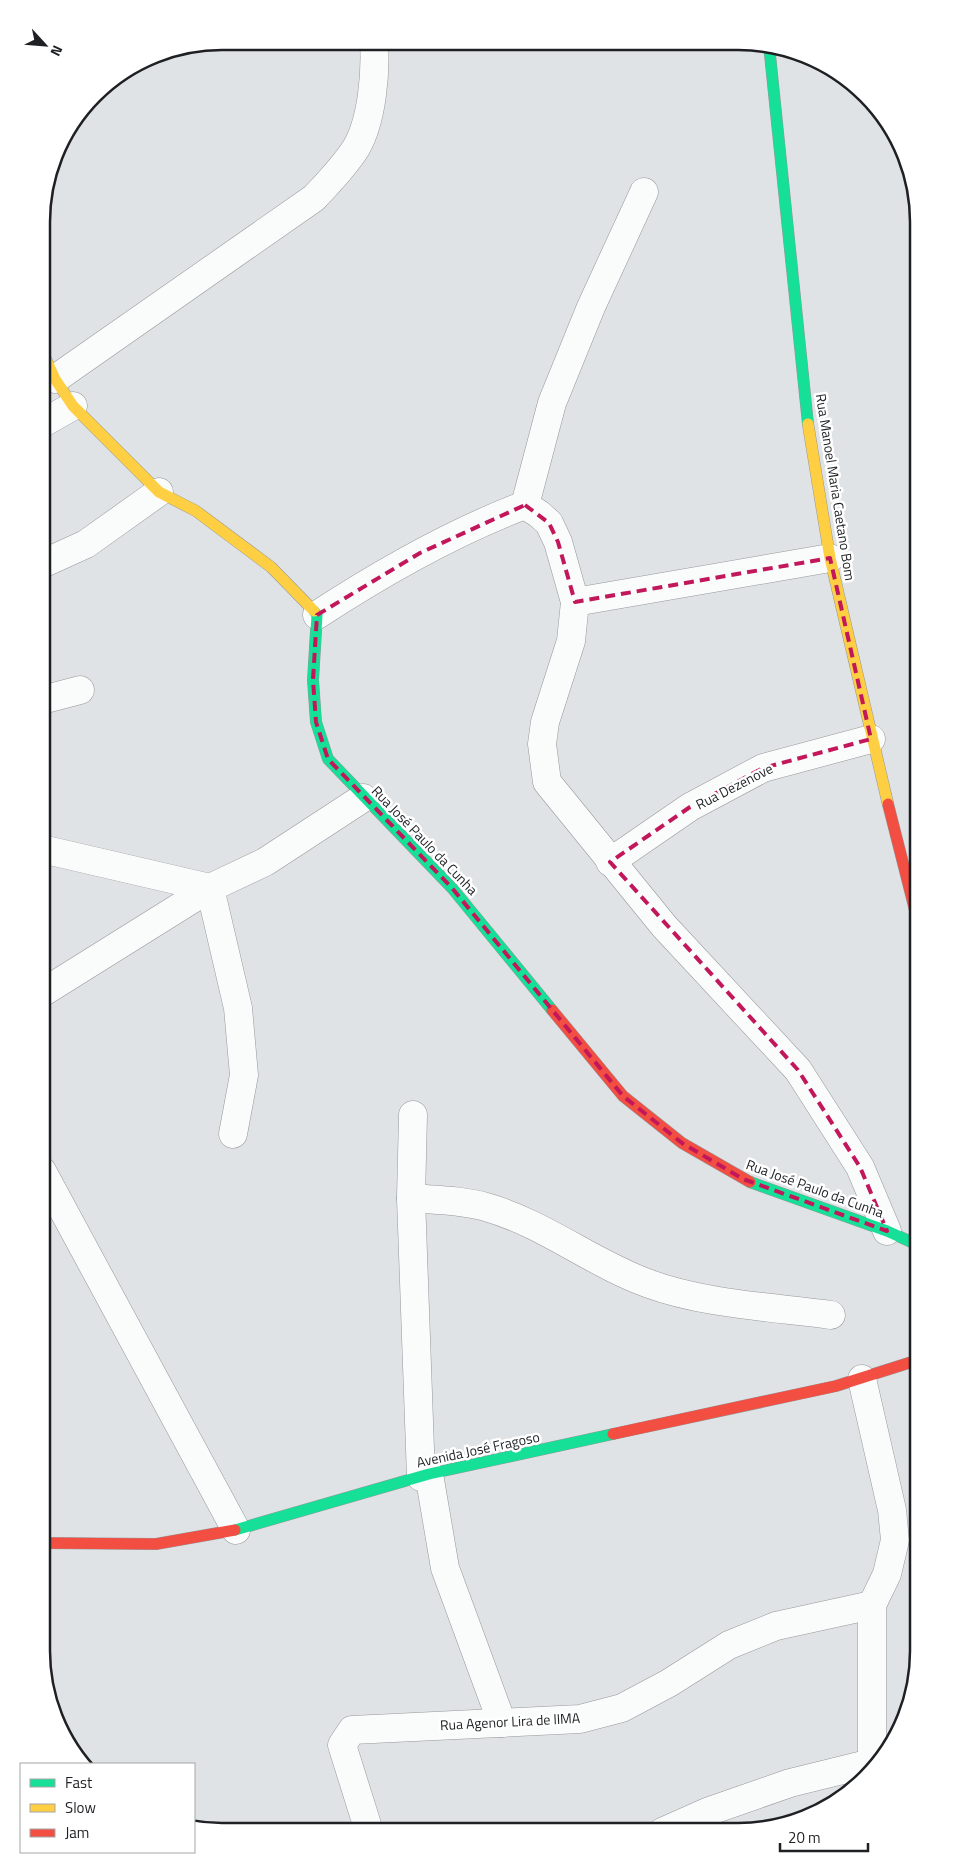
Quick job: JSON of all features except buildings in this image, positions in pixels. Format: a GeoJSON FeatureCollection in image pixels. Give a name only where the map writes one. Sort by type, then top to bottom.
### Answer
{"type":"FeatureCollection","features":[{"type":"Feature","properties":{"kind":"street"},"geometry":{"type":"LineString","coordinates":[[55,379],[314,198],[340,170],[357,146],[367,116],[373,86],[374,50]]}},
{"type":"Feature","properties":{"kind":"street","name":"Rua Manoel Maria Caetano Bom"},"geometry":{"type":"LineString","coordinates":[[770,53],[810,438],[830,558],[871,739],[910,894]]}},
{"type":"Feature","properties":{"kind":"street"},"geometry":{"type":"LineString","coordinates":[[525,505],[552,403],[590,307],[644,192]]}},
{"type":"Feature","properties":{"kind":"street"},"geometry":{"type":"LineString","coordinates":[[50,368],[73,406],[159,492],[196,511],[271,567],[317,615],[373,579],[420,553],[482,522],[525,505]]}},
{"type":"Feature","properties":{"kind":"street"},"geometry":{"type":"LineString","coordinates":[[50,419],[73,406]]}},
{"type":"Feature","properties":{"kind":"street"},"geometry":{"type":"LineString","coordinates":[[50,560],[86,544],[159,492]]}},
{"type":"Feature","properties":{"kind":"street"},"geometry":{"type":"LineString","coordinates":[[525,505],[549,523],[558,542],[574,602],[571,641],[545,722],[542,757],[547,782],[610,862],[664,926],[798,1070],[860,1167],[887,1231]]}},
{"type":"Feature","properties":{"kind":"street"},"geometry":{"type":"LineString","coordinates":[[574,602],[830,558]]}},
{"type":"Feature","properties":{"kind":"street","name":"Rua José Paulo da Cunha"},"geometry":{"type":"LineString","coordinates":[[317,615],[313,680],[316,722],[328,760],[452,888],[623,1096],[682,1143],[743,1179],[910,1241]]}},
{"type":"Feature","properties":{"kind":"street"},"geometry":{"type":"LineString","coordinates":[[50,698],[80,690]]}},
{"type":"Feature","properties":{"kind":"street","name":"Rua Dezenove"},"geometry":{"type":"LineString","coordinates":[[610,862],[690,808],[763,768],[871,739]]}},
{"type":"Feature","properties":{"kind":"street"},"geometry":{"type":"LineString","coordinates":[[50,988],[210,888],[265,862],[364,798]]}},
{"type":"Feature","properties":{"kind":"street"},"geometry":{"type":"LineString","coordinates":[[50,851],[210,888]]}},
{"type":"Feature","properties":{"kind":"street"},"geometry":{"type":"LineString","coordinates":[[210,888],[238,1008],[244,1075],[233,1134]]}},
{"type":"Feature","properties":{"kind":"street"},"geometry":{"type":"LineString","coordinates":[[413,1115],[410,1198],[425,1476],[445,1568],[502,1723]]}},
{"type":"Feature","properties":{"kind":"street"},"geometry":{"type":"LineString","coordinates":[[50,1186],[236,1530]]}},
{"type":"Feature","properties":{"kind":"street"},"geometry":{"type":"LineString","coordinates":[[410,1198],[470,1203],[499,1211],[602,1263],[647,1283],[683,1295],[831,1315]]}},
{"type":"Feature","properties":{"kind":"street","name":"Avenida José Fragoso"},"geometry":{"type":"LineString","coordinates":[[50,1543],[156,1544],[236,1530],[425,1476],[862,1379],[910,1363]]}},
{"type":"Feature","properties":{"kind":"street"},"geometry":{"type":"LineString","coordinates":[[862,1379],[892,1510],[895,1540],[887,1574],[872,1605],[872,1758]]}},
{"type":"Feature","properties":{"kind":"street","name":"Rua Agenor Lira de lIMA"},"geometry":{"type":"LineString","coordinates":[[366,1823],[342,1745],[352,1730],[580,1719],[622,1708],[668,1683],[729,1645],[776,1626],[872,1605]]}},
{"type":"Feature","properties":{"kind":"street"},"geometry":{"type":"LineString","coordinates":[[709,1822],[790,1783],[864,1768]]}},
{"type":"Feature","properties":{"kind":"highlighted area"},"geometry":{"type":"Polygon","coordinates":[[[525,505],[549,523],[558,542],[575,602],[830,558],[871,739],[763,768],[690,807],[610,862],[798,1070],[860,1167],[887,1231],[743,1179],[682,1143],[623,1096],[452,888],[328,759],[316,722],[313,680],[317,615],[420,553],[525,505]]]}},
{"type":"Feature","properties":{"kind":"traffic: fast"},"geometry":{"type":"LineString","coordinates":[[770,53],[808,424]]}},
{"type":"Feature","properties":{"kind":"traffic: fast"},"geometry":{"type":"LineString","coordinates":[[314,611],[317,615],[313,680],[316,722],[328,759],[452,888],[552,1010]]}},
{"type":"Feature","properties":{"kind":"traffic: fast"},"geometry":{"type":"LineString","coordinates":[[750,1182],[887,1231],[910,1241]]}},
{"type":"Feature","properties":{"kind":"traffic: fast"},"geometry":{"type":"LineString","coordinates":[[235,1530],[429,1474],[613,1434]]}},
{"type":"Feature","properties":{"kind":"traffic: slow"},"geometry":{"type":"LineString","coordinates":[[50,368],[73,406],[159,492],[196,511],[271,567],[314,611]]}},
{"type":"Feature","properties":{"kind":"traffic: slow"},"geometry":{"type":"LineString","coordinates":[[808,424],[830,558],[888,804]]}},
{"type":"Feature","properties":{"kind":"traffic: jam"},"geometry":{"type":"LineString","coordinates":[[888,804],[910,891]]}},
{"type":"Feature","properties":{"kind":"traffic: jam"},"geometry":{"type":"LineString","coordinates":[[552,1010],[623,1096],[682,1143],[750,1182]]}},
{"type":"Feature","properties":{"kind":"traffic: jam"},"geometry":{"type":"LineString","coordinates":[[613,1434],[836,1386],[910,1363]]}},
{"type":"Feature","properties":{"kind":"traffic: jam"},"geometry":{"type":"LineString","coordinates":[[50,1543],[156,1544],[235,1530]]}}]}
